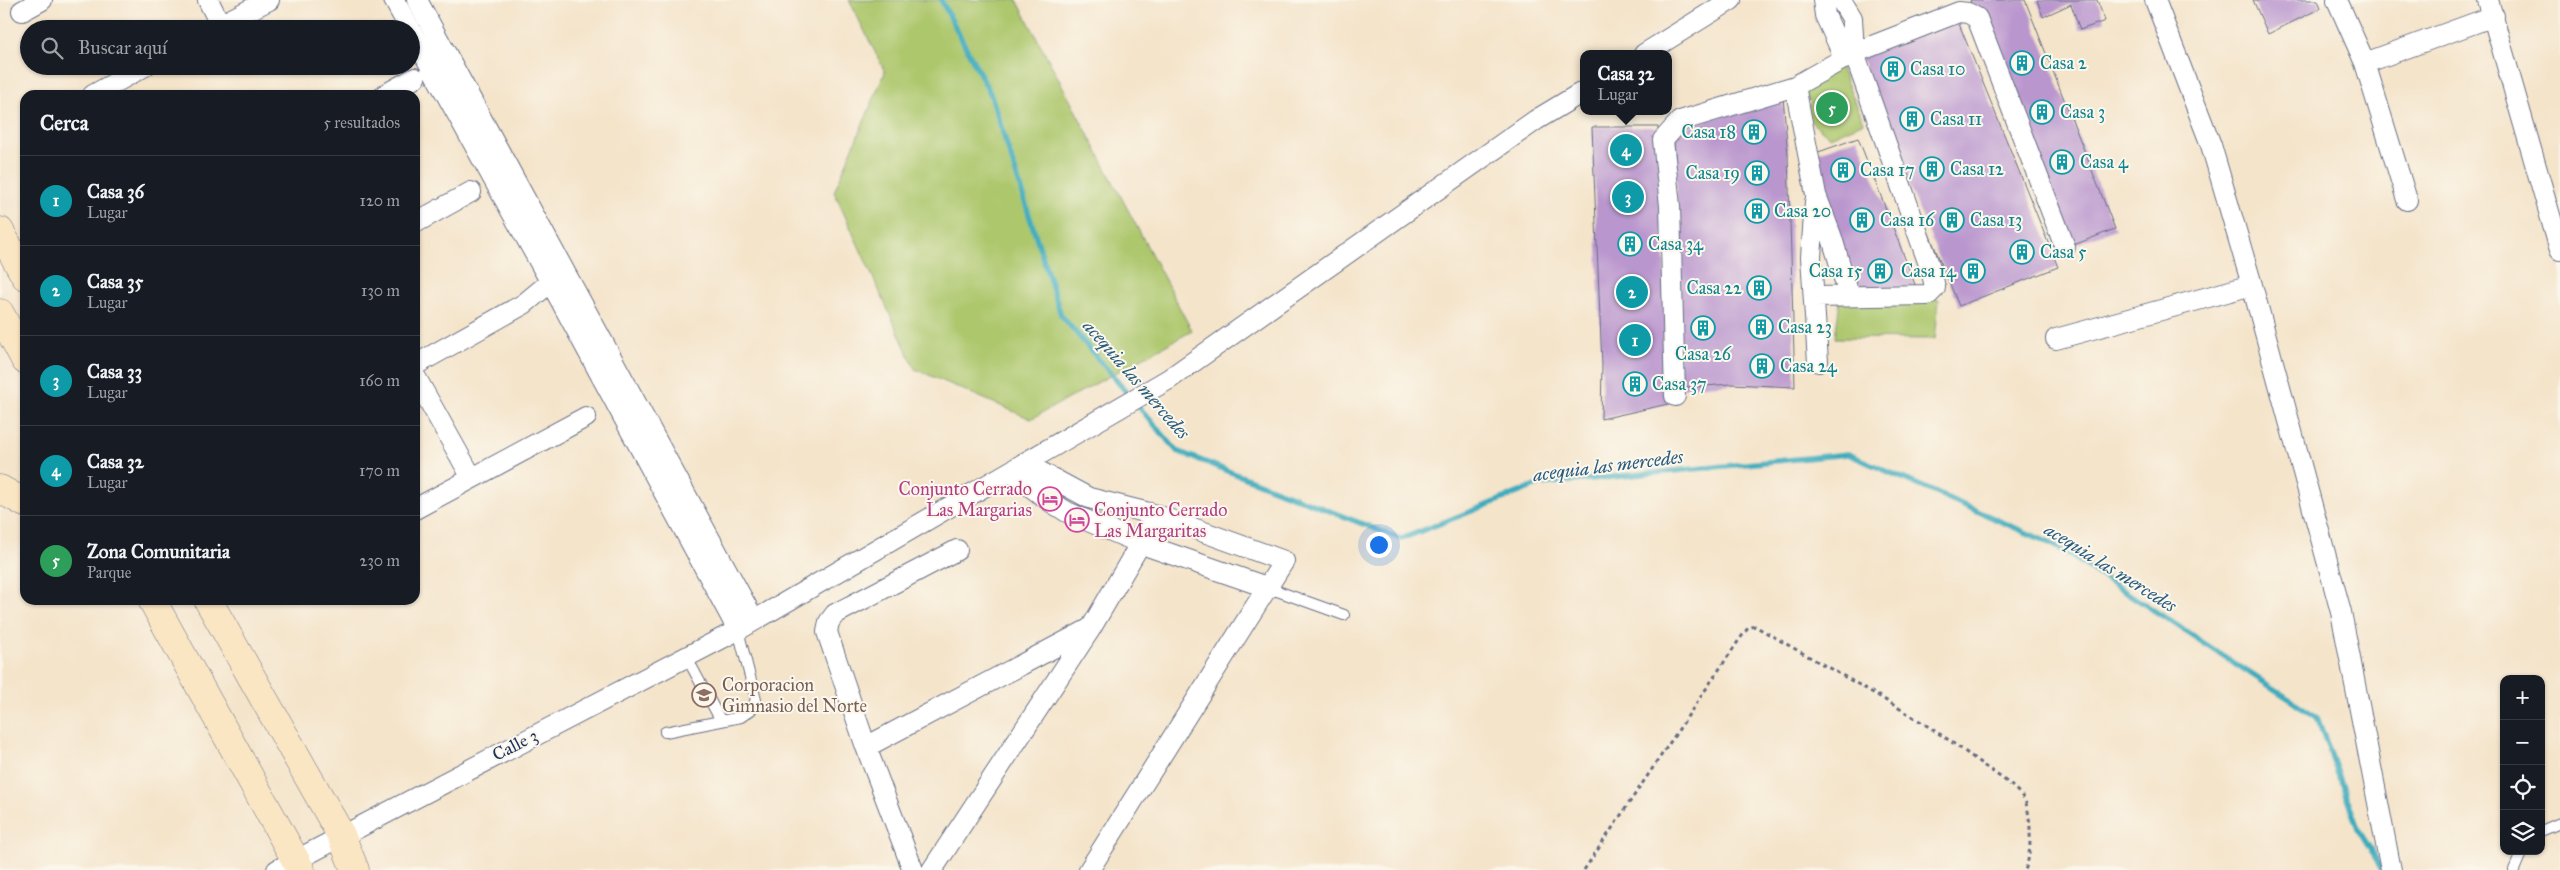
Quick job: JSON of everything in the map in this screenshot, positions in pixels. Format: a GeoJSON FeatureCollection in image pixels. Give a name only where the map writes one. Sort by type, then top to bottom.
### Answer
{"type":"FeatureCollection","features":[{"type":"Feature","properties":{"kind":"main road"},"geometry":{"type":"LineString","coordinates":[[0,232],[20,267]]}},
{"type":"Feature","properties":{"kind":"main road"},"geometry":{"type":"LineString","coordinates":[[0,313],[20,351]]}},
{"type":"Feature","properties":{"kind":"main road"},"geometry":{"type":"LineString","coordinates":[[0,489],[20,500]]}},
{"type":"Feature","properties":{"kind":"main road"},"geometry":{"type":"LineString","coordinates":[[155,605],[291,867]]}},
{"type":"Feature","properties":{"kind":"main road"},"geometry":{"type":"LineString","coordinates":[[211,605],[340,835],[355,870]]}},
{"type":"Feature","properties":{"kind":"street"},"geometry":{"type":"LineString","coordinates":[[22,11],[42,0]]}},
{"type":"Feature","properties":{"kind":"street"},"geometry":{"type":"LineString","coordinates":[[208,0],[214,20]]}},
{"type":"Feature","properties":{"kind":"street"},"geometry":{"type":"LineString","coordinates":[[230,20],[269,0]]}},
{"type":"Feature","properties":{"kind":"street"},"geometry":{"type":"LineString","coordinates":[[394,0],[405,20]]}},
{"type":"Feature","properties":{"kind":"street"},"geometry":{"type":"LineString","coordinates":[[416,0],[561,284],[746,625]]}},
{"type":"Feature","properties":{"kind":"street"},"geometry":{"type":"LineString","coordinates":[[1650,50],[1731,0]]}},
{"type":"Feature","properties":{"kind":"street"},"geometry":{"type":"LineString","coordinates":[[1815,297],[1928,295],[1935,288],[1932,273],[1849,56],[1825,15],[1822,0]]}},
{"type":"Feature","properties":{"kind":"street"},"geometry":{"type":"LineString","coordinates":[[1841,0],[1852,18],[1849,56]]}},
{"type":"Feature","properties":{"kind":"street"},"geometry":{"type":"LineString","coordinates":[[2155,0],[2211,145],[2252,285],[2341,612],[2391,870]]}},
{"type":"Feature","properties":{"kind":"street"},"geometry":{"type":"LineString","coordinates":[[2337,0],[2365,64],[2407,200]]}},
{"type":"Feature","properties":{"kind":"street"},"geometry":{"type":"LineString","coordinates":[[2365,64],[2491,8],[2560,250]]}},
{"type":"Feature","properties":{"kind":"street"},"geometry":{"type":"LineString","coordinates":[[1676,396],[1670,206],[1663,140],[1680,121],[1795,86],[1849,56],[1959,12],[1968,13],[1977,18],[2065,247]]}},
{"type":"Feature","properties":{"kind":"street"},"geometry":{"type":"LineString","coordinates":[[420,45],[561,284]]}},
{"type":"Feature","properties":{"kind":"street"},"geometry":{"type":"LineString","coordinates":[[103,90],[129,75]]}},
{"type":"Feature","properties":{"kind":"street"},"geometry":{"type":"LineString","coordinates":[[393,90],[415,78]]}},
{"type":"Feature","properties":{"kind":"street"},"geometry":{"type":"LineString","coordinates":[[1795,86],[1816,195],[1832,238],[1849,295]]}},
{"type":"Feature","properties":{"kind":"street","name":"Calle 3"},"geometry":{"type":"LineString","coordinates":[[291,867],[340,835],[746,625],[1169,379],[1536,120],[1580,93]]}},
{"type":"Feature","properties":{"kind":"street"},"geometry":{"type":"LineString","coordinates":[[420,220],[471,192]]}},
{"type":"Feature","properties":{"kind":"street"},"geometry":{"type":"LineString","coordinates":[[1816,195],[1811,257],[1818,362]]}},
{"type":"Feature","properties":{"kind":"street"},"geometry":{"type":"LineString","coordinates":[[420,362],[561,284]]}},
{"type":"Feature","properties":{"kind":"street"},"geometry":{"type":"LineString","coordinates":[[2056,339],[2252,285]]}},
{"type":"Feature","properties":{"kind":"street"},"geometry":{"type":"LineString","coordinates":[[420,385],[472,478]]}},
{"type":"Feature","properties":{"kind":"street"},"geometry":{"type":"LineString","coordinates":[[420,506],[586,417]]}},
{"type":"Feature","properties":{"kind":"street"},"geometry":{"type":"LineString","coordinates":[[1018,468],[1089,498],[1157,515],[1284,561],[1269,588],[1089,870]]}},
{"type":"Feature","properties":{"kind":"street"},"geometry":{"type":"LineString","coordinates":[[1018,468],[1051,502],[1068,512],[1142,544],[1269,588]]}},
{"type":"Feature","properties":{"kind":"street"},"geometry":{"type":"LineString","coordinates":[[932,870],[1090,628],[1142,544],[1157,515]]}},
{"type":"Feature","properties":{"kind":"street"},"geometry":{"type":"LineString","coordinates":[[912,870],[866,747],[827,632],[828,622],[836,614],[957,550]]}},
{"type":"Feature","properties":{"kind":"street"},"geometry":{"type":"LineString","coordinates":[[866,747],[1090,628]]}},
{"type":"Feature","properties":{"kind":"lane"},"geometry":{"type":"LineString","coordinates":[[1269,588],[1344,615]]}},
{"type":"Feature","properties":{"kind":"lane"},"geometry":{"type":"LineString","coordinates":[[665,732],[741,717],[751,710],[756,700],[746,625]]}},
{"type":"Feature","properties":{"kind":"lane"},"geometry":{"type":"LineString","coordinates":[[686,656],[720,721]]}},
{"type":"Feature","properties":{"kind":"lane"},"geometry":{"type":"LineString","coordinates":[[2545,829],[2560,823]]}},
{"type":"Feature","properties":{"kind":"lane"},"geometry":{"type":"LineString","coordinates":[[2514,870],[2520,855]]}},
{"type":"Feature","properties":{"kind":"path"},"geometry":{"type":"LineString","coordinates":[[1584,870],[1739,640],[1748,628],[1755,626],[1949,738],[2017,790],[2028,809],[2030,832],[2028,864],[2025,870]]}},
{"type":"Feature","properties":{"kind":"green space"},"geometry":{"type":"Polygon","coordinates":[[[849,0],[1017,0],[1192,331],[1031,419],[915,369],[834,192],[885,72],[849,0]]]}},
{"type":"Feature","properties":{"kind":"green space"},"geometry":{"type":"Polygon","coordinates":[[[1840,67],[1864,122],[1830,137],[1802,115],[1811,102],[1799,91],[1840,67]]]}},
{"type":"Feature","properties":{"kind":"green space"},"geometry":{"type":"Polygon","coordinates":[[[1841,293],[1939,300],[1935,339],[1835,338],[1841,293]]]}},
{"type":"Feature","properties":{"kind":"building"},"geometry":{"type":"Polygon","coordinates":[[[1970,0],[2025,0],[2115,229],[2066,248],[1970,0]]]}},
{"type":"Feature","properties":{"kind":"building"},"geometry":{"type":"Polygon","coordinates":[[[2037,0],[2097,0],[2105,21],[2080,30],[2071,4],[2043,17],[2037,0]]]}},
{"type":"Feature","properties":{"kind":"building"},"geometry":{"type":"Polygon","coordinates":[[[2253,0],[2318,0],[2321,8],[2268,34],[2253,0]]]}},
{"type":"Feature","properties":{"kind":"building"},"geometry":{"type":"Polygon","coordinates":[[[1957,19],[2058,267],[1959,306],[1896,154],[1860,53],[1957,19]]]}},
{"type":"Feature","properties":{"kind":"building"},"geometry":{"type":"Polygon","coordinates":[[[1783,97],[1788,155],[1795,387],[1731,384],[1679,388],[1676,164],[1673,131],[1783,97]]]}},
{"type":"Feature","properties":{"kind":"building"},"geometry":{"type":"Polygon","coordinates":[[[1592,127],[1658,127],[1669,362],[1668,404],[1601,419],[1602,365],[1592,127]]]}},
{"type":"Feature","properties":{"kind":"building"},"geometry":{"type":"Polygon","coordinates":[[[1858,138],[1916,287],[1856,293],[1810,155],[1858,138]]]}},
{"type":"Feature","properties":{"kind":"waterway","name":"acequia las mercedes"},"geometry":{"type":"LineString","coordinates":[[941,0],[991,95],[1061,315],[1177,451],[1401,539],[1540,484],[1848,454],[2054,545],[2317,717],[2359,831],[2383,870]]}},
{"type":"Feature","properties":{"kind":"place","name":"Casa 2"},"geometry":{"type":"Point","coordinates":[2022,63]}},
{"type":"Feature","properties":{"kind":"place","name":"Casa 10"},"geometry":{"type":"Point","coordinates":[1893,69]}},
{"type":"Feature","properties":{"kind":"place","name":"Zona Comunitaria"},"geometry":{"type":"Point","coordinates":[1832,108]}},
{"type":"Feature","properties":{"kind":"place","name":"Casa 3"},"geometry":{"type":"Point","coordinates":[2042,112]}},
{"type":"Feature","properties":{"kind":"place","name":"Casa 11"},"geometry":{"type":"Point","coordinates":[1912,119]}},
{"type":"Feature","properties":{"kind":"place","name":"Casa 18"},"geometry":{"type":"Point","coordinates":[1754,132]}},
{"type":"Feature","properties":{"kind":"place","name":"Casa 32"},"geometry":{"type":"Point","coordinates":[1626,150]}},
{"type":"Feature","properties":{"kind":"place","name":"Casa 4"},"geometry":{"type":"Point","coordinates":[2062,162]}},
{"type":"Feature","properties":{"kind":"place","name":"Casa 12"},"geometry":{"type":"Point","coordinates":[1932,169]}},
{"type":"Feature","properties":{"kind":"place","name":"Casa 17"},"geometry":{"type":"Point","coordinates":[1843,170]}},
{"type":"Feature","properties":{"kind":"place","name":"Casa 19"},"geometry":{"type":"Point","coordinates":[1757,173]}},
{"type":"Feature","properties":{"kind":"place","name":"Casa 33"},"geometry":{"type":"Point","coordinates":[1628,197]}},
{"type":"Feature","properties":{"kind":"place","name":"Casa 20"},"geometry":{"type":"Point","coordinates":[1757,211]}},
{"type":"Feature","properties":{"kind":"place","name":"Casa 16"},"geometry":{"type":"Point","coordinates":[1862,220]}},
{"type":"Feature","properties":{"kind":"place","name":"Casa 13"},"geometry":{"type":"Point","coordinates":[1952,220]}},
{"type":"Feature","properties":{"kind":"place","name":"Casa 34"},"geometry":{"type":"Point","coordinates":[1630,244]}},
{"type":"Feature","properties":{"kind":"place","name":"Casa 5"},"geometry":{"type":"Point","coordinates":[2022,252]}},
{"type":"Feature","properties":{"kind":"place","name":"Casa 15"},"geometry":{"type":"Point","coordinates":[1880,271]}},
{"type":"Feature","properties":{"kind":"place","name":"Casa 14"},"geometry":{"type":"Point","coordinates":[1973,271]}},
{"type":"Feature","properties":{"kind":"place","name":"Casa 22"},"geometry":{"type":"Point","coordinates":[1759,288]}},
{"type":"Feature","properties":{"kind":"place","name":"Casa 35"},"geometry":{"type":"Point","coordinates":[1632,292]}},
{"type":"Feature","properties":{"kind":"place","name":"Casa 23"},"geometry":{"type":"Point","coordinates":[1761,327]}},
{"type":"Feature","properties":{"kind":"place","name":"Casa 26"},"geometry":{"type":"Point","coordinates":[1703,328]}},
{"type":"Feature","properties":{"kind":"place","name":"Casa 36"},"geometry":{"type":"Point","coordinates":[1635,340]}},
{"type":"Feature","properties":{"kind":"place","name":"Casa 24"},"geometry":{"type":"Point","coordinates":[1762,366]}},
{"type":"Feature","properties":{"kind":"place","name":"Casa 37"},"geometry":{"type":"Point","coordinates":[1635,384]}},
{"type":"Feature","properties":{"kind":"place","name":"Conjunto Cerrado Las Margarias"},"geometry":{"type":"Point","coordinates":[1050,499]}},
{"type":"Feature","properties":{"kind":"place","name":"Conjunto Cerrado Las Margaritas"},"geometry":{"type":"Point","coordinates":[1077,520]}},
{"type":"Feature","properties":{"kind":"place","name":"Corporacion Gimnasio del Norte"},"geometry":{"type":"Point","coordinates":[704,695]}}]}
